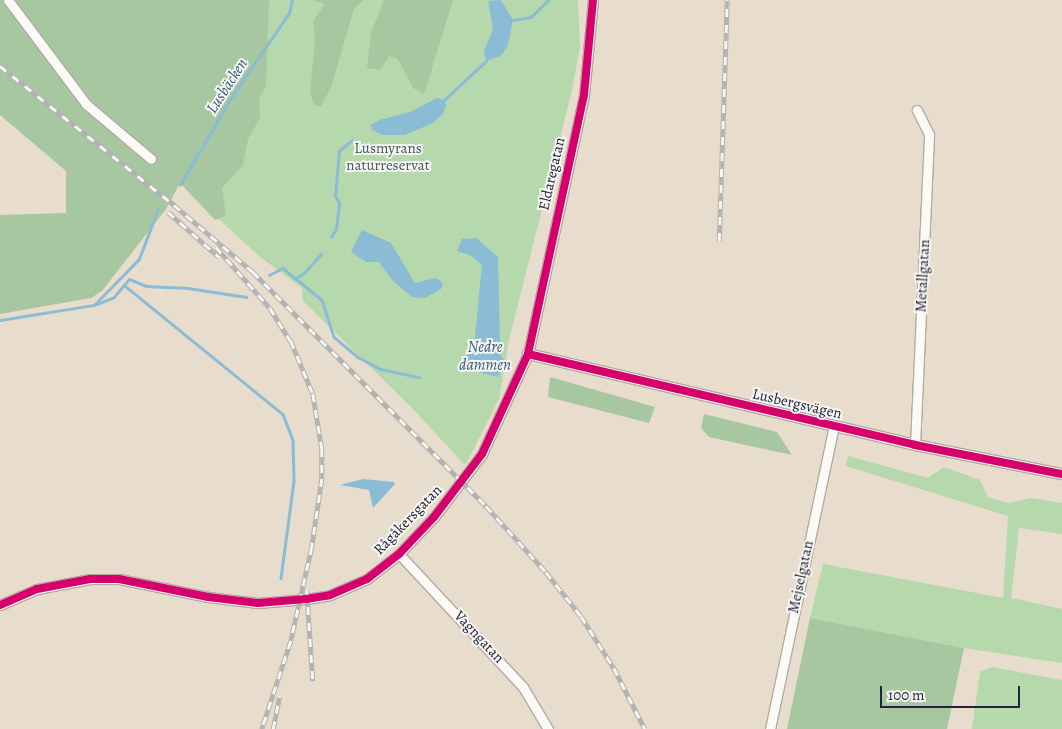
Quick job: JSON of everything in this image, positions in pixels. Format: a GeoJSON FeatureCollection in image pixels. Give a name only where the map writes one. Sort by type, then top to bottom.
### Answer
{"type":"FeatureCollection","features":[{"type":"Feature","properties":{"kind":"street"},"geometry":{"type":"LineString","coordinates":[[8,0],[86,104],[151,159]]}},
{"type":"Feature","properties":{"kind":"street","name":"Eldaregatan"},"geometry":{"type":"LineString","coordinates":[[528,354],[584,95],[594,0]]}},
{"type":"Feature","properties":{"kind":"street","name":"Metallgatan"},"geometry":{"type":"LineString","coordinates":[[915,445],[929,134],[917,110]]}},
{"type":"Feature","properties":{"kind":"street","name":"Lusbergsvägen"},"geometry":{"type":"LineString","coordinates":[[528,354],[915,445],[1062,474]]}},
{"type":"Feature","properties":{"kind":"street","name":"Rågåkersgatan"},"geometry":{"type":"LineString","coordinates":[[0,605],[37,589],[90,579],[119,579],[208,597],[258,603],[300,600],[330,595],[367,579],[399,554],[434,517],[482,454],[528,354]]}},
{"type":"Feature","properties":{"kind":"street","name":"Mejselgatan"},"geometry":{"type":"LineString","coordinates":[[770,729],[834,426]]}},
{"type":"Feature","properties":{"kind":"street","name":"Vagngatan"},"geometry":{"type":"LineString","coordinates":[[399,554],[523,687],[548,729]]}},
{"type":"Feature","properties":{"kind":"green space"},"geometry":{"type":"Polygon","coordinates":[[[0,0],[269,0],[266,86],[259,98],[260,118],[248,139],[243,165],[222,188],[226,216],[215,220],[180,183],[166,209],[102,291],[91,298],[0,314],[0,215],[66,213],[66,171],[0,115],[0,0]]]}},
{"type":"Feature","properties":{"kind":"green space","name":"Lusmyrans naturreservat"},"geometry":{"type":"Polygon","coordinates":[[[56,0],[578,0],[580,47],[572,90],[509,340],[499,399],[467,462],[464,464],[412,408],[303,301],[302,288],[259,256],[197,199],[56,0]]]}},
{"type":"Feature","properties":{"kind":"green space"},"geometry":{"type":"Polygon","coordinates":[[[312,0],[363,0],[354,9],[331,87],[321,106],[314,105],[310,92],[315,41],[313,21],[325,4],[312,0]]]}},
{"type":"Feature","properties":{"kind":"green space"},"geometry":{"type":"Polygon","coordinates":[[[384,0],[453,0],[424,94],[413,88],[398,59],[389,56],[380,70],[367,68],[371,33],[384,0]]]}},
{"type":"Feature","properties":{"kind":"green space"},"geometry":{"type":"Polygon","coordinates":[[[550,377],[655,407],[649,423],[548,397],[550,377]]]}},
{"type":"Feature","properties":{"kind":"green space"},"geometry":{"type":"Polygon","coordinates":[[[704,414],[777,432],[792,455],[709,437],[701,428],[704,414]]]}},
{"type":"Feature","properties":{"kind":"green space"},"geometry":{"type":"Polygon","coordinates":[[[848,456],[928,478],[944,467],[980,480],[988,497],[1008,503],[1030,498],[1062,503],[1062,534],[1019,528],[1011,598],[1062,609],[1062,663],[964,648],[810,618],[823,564],[1003,598],[1008,516],[846,466],[848,456]]]}},
{"type":"Feature","properties":{"kind":"green space"},"geometry":{"type":"Polygon","coordinates":[[[810,618],[964,648],[947,729],[787,729],[810,618]]]}},
{"type":"Feature","properties":{"kind":"green space"},"geometry":{"type":"Polygon","coordinates":[[[992,667],[1062,680],[1062,729],[972,729],[980,672],[992,667]]]}},
{"type":"Feature","properties":{"kind":"water"},"geometry":{"type":"Polygon","coordinates":[[[501,0],[513,20],[508,45],[501,56],[486,61],[484,51],[493,29],[488,1],[501,0]]]}},
{"type":"Feature","properties":{"kind":"water"},"geometry":{"type":"Polygon","coordinates":[[[437,98],[444,100],[446,105],[443,114],[433,123],[405,135],[383,135],[372,130],[371,125],[379,120],[410,112],[437,98]]]}},
{"type":"Feature","properties":{"kind":"water"},"geometry":{"type":"Polygon","coordinates":[[[362,230],[391,243],[415,283],[436,278],[443,283],[441,289],[425,298],[412,297],[393,281],[379,262],[366,262],[351,252],[362,230]]]}},
{"type":"Feature","properties":{"kind":"water","name":"Nedre dammen"},"geometry":{"type":"Polygon","coordinates":[[[476,238],[498,257],[500,343],[501,356],[506,362],[498,377],[474,371],[462,363],[475,336],[482,265],[470,255],[457,251],[462,239],[476,238]]]}},
{"type":"Feature","properties":{"kind":"water"},"geometry":{"type":"Polygon","coordinates":[[[363,479],[394,482],[395,484],[373,508],[369,490],[340,485],[363,479]]]}},
{"type":"Feature","properties":{"kind":"waterway","name":"Lusbäcken"},"geometry":{"type":"LineString","coordinates":[[180,185],[229,101],[289,13],[292,0]]}},
{"type":"Feature","properties":{"kind":"waterway"},"geometry":{"type":"LineString","coordinates":[[513,20],[531,17],[548,0]]}},
{"type":"Feature","properties":{"kind":"waterway"},"geometry":{"type":"LineString","coordinates":[[444,100],[486,61]]}},
{"type":"Feature","properties":{"kind":"waterway"},"geometry":{"type":"LineString","coordinates":[[331,237],[336,229],[339,203],[335,196],[339,151],[351,141]]}},
{"type":"Feature","properties":{"kind":"waterway","name":"Lusbäcken"},"geometry":{"type":"LineString","coordinates":[[0,320],[94,305],[139,259],[158,209]]}},
{"type":"Feature","properties":{"kind":"waterway"},"geometry":{"type":"LineString","coordinates":[[269,275],[283,268],[295,278],[303,274],[321,254]]}},
{"type":"Feature","properties":{"kind":"waterway"},"geometry":{"type":"LineString","coordinates":[[295,278],[322,300],[334,337],[358,357],[381,369],[419,377]]}},
{"type":"Feature","properties":{"kind":"waterway"},"geometry":{"type":"LineString","coordinates":[[97,304],[114,297],[129,279],[146,286],[188,288],[246,297]]}},
{"type":"Feature","properties":{"kind":"waterway"},"geometry":{"type":"LineString","coordinates":[[124,285],[283,414],[293,440],[294,481],[281,578]]}},
{"type":"Feature","properties":{"kind":"railway"},"geometry":{"type":"LineString","coordinates":[[719,241],[727,0]]}},
{"type":"Feature","properties":{"kind":"railway"},"geometry":{"type":"LineString","coordinates":[[0,66],[174,205],[253,272],[486,506],[546,572],[581,616],[614,668],[645,729]]}},
{"type":"Feature","properties":{"kind":"railway"},"geometry":{"type":"LineString","coordinates":[[168,212],[219,257]]}},
{"type":"Feature","properties":{"kind":"railway"},"geometry":{"type":"LineString","coordinates":[[216,247],[270,308],[291,341],[313,394],[322,449],[322,479],[312,547],[291,641],[262,729]]}},
{"type":"Feature","properties":{"kind":"railway"},"geometry":{"type":"LineString","coordinates":[[307,591],[313,681]]}},
{"type":"Feature","properties":{"kind":"railway"},"geometry":{"type":"LineString","coordinates":[[273,729],[279,697]]}},
{"type":"Feature","properties":{"kind":"cycle path"},"geometry":{"type":"LineString","coordinates":[[0,605],[37,589],[90,579],[119,579],[208,597],[258,603],[306,599],[330,595],[367,579],[399,554],[434,517],[482,454],[528,354],[584,95],[593,0]]}},
{"type":"Feature","properties":{"kind":"cycle path"},"geometry":{"type":"LineString","coordinates":[[528,354],[915,445],[1062,474]]}}]}
